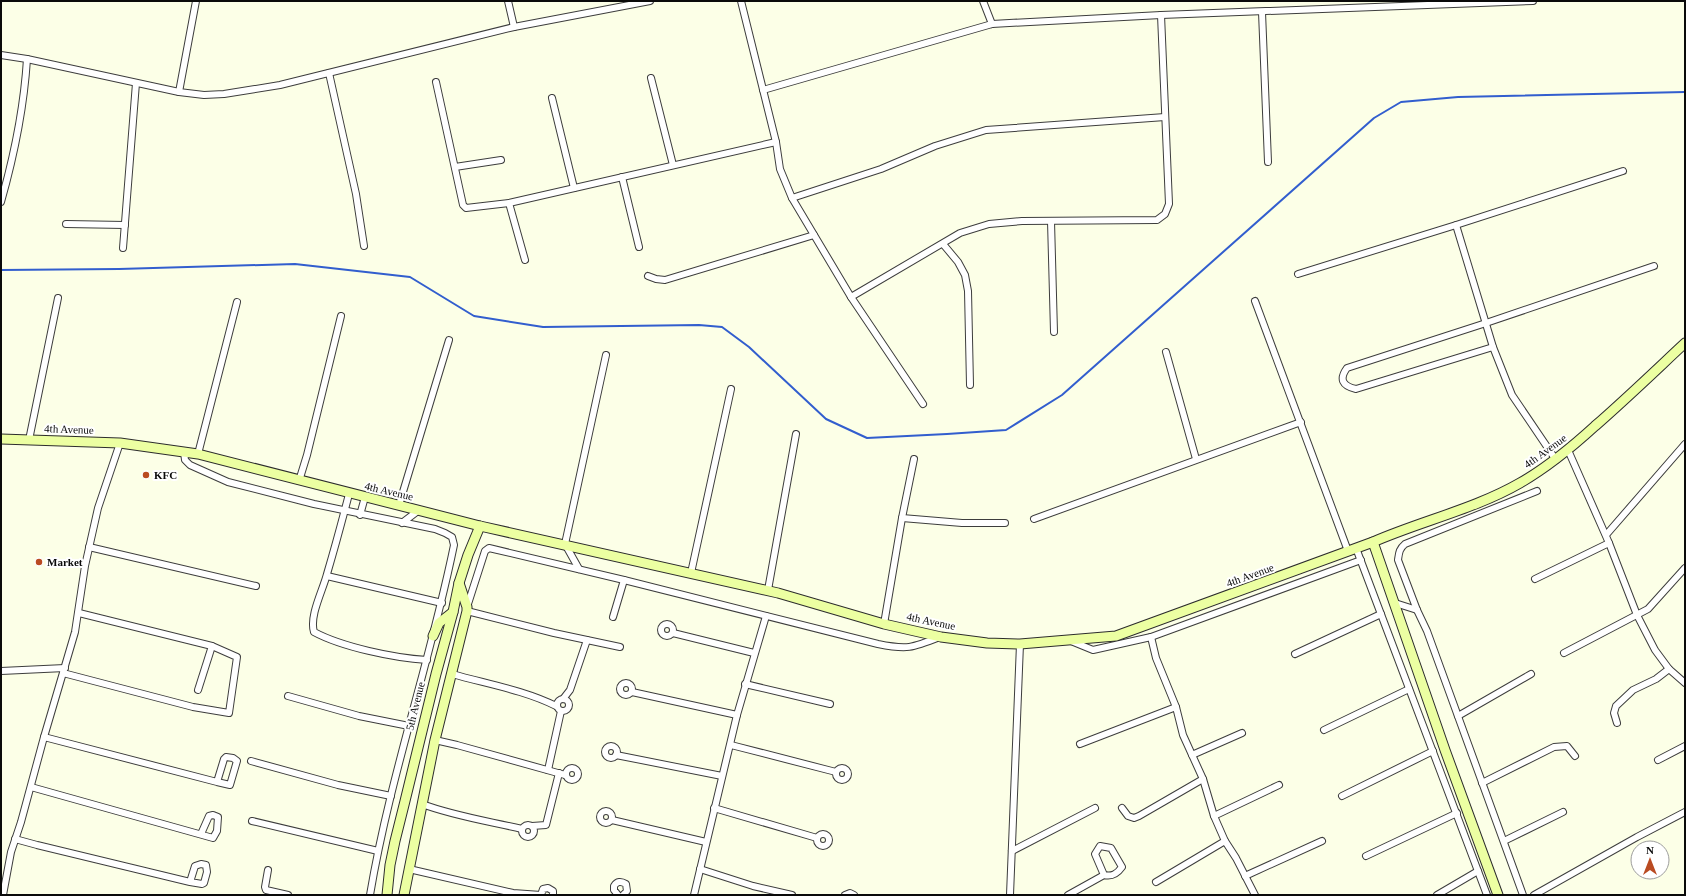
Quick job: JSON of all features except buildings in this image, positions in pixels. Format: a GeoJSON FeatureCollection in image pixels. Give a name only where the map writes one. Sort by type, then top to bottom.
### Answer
{"type":"FeatureCollection","features":[{"type":"Feature","properties":{"kind":"main road","name":"4th Avenue"},"geometry":{"type":"LineString","coordinates":[[1,439],[120,443],[198,454],[349,494],[480,526],[768,590],[832,607],[884,624],[941,637],[987,643],[1020,644],[1116,636],[1477,503],[1519,484],[1556,460],[1568,450],[1622,403],[1685,343]]}},
{"type":"Feature","properties":{"kind":"main road","name":"5th Avenue"},"geometry":{"type":"LineString","coordinates":[[386,895],[394,841],[453,612],[459,583],[468,555],[480,526]]}},
{"type":"Feature","properties":{"kind":"main road"},"geometry":{"type":"LineString","coordinates":[[1373,542],[1445,750],[1498,895]]}},
{"type":"Feature","properties":{"kind":"main road"},"geometry":{"type":"LineString","coordinates":[[404,895],[435,740],[467,609],[459,583]]}},
{"type":"Feature","properties":{"kind":"main road"},"geometry":{"type":"LineString","coordinates":[[433,636],[439,623],[453,612]]}},
{"type":"Feature","properties":{"kind":"street"},"geometry":{"type":"LineString","coordinates":[[179,92],[196,1]]}},
{"type":"Feature","properties":{"kind":"street"},"geometry":{"type":"LineString","coordinates":[[508,1],[514,27]]}},
{"type":"Feature","properties":{"kind":"street"},"geometry":{"type":"LineString","coordinates":[[1,55],[27,59],[179,92],[204,95],[224,94],[280,85],[514,27],[650,1]]}},
{"type":"Feature","properties":{"kind":"street"},"geometry":{"type":"LineString","coordinates":[[741,1],[776,142],[780,169],[792,198],[851,297],[923,404]]}},
{"type":"Feature","properties":{"kind":"street"},"geometry":{"type":"LineString","coordinates":[[983,1],[992,24]]}},
{"type":"Feature","properties":{"kind":"street"},"geometry":{"type":"LineString","coordinates":[[1344,1],[1345,8]]}},
{"type":"Feature","properties":{"kind":"street"},"geometry":{"type":"LineString","coordinates":[[763,90],[992,24],[1442,3],[1533,1]]}},
{"type":"Feature","properties":{"kind":"street"},"geometry":{"type":"LineString","coordinates":[[1262,12],[1268,162]]}},
{"type":"Feature","properties":{"kind":"street"},"geometry":{"type":"LineString","coordinates":[[851,297],[944,244],[960,233],[989,224],[1051,221],[1157,220],[1165,214],[1168,204],[1161,15]]}},
{"type":"Feature","properties":{"kind":"street"},"geometry":{"type":"LineString","coordinates":[[1,202],[10,168],[26,82],[27,59]]}},
{"type":"Feature","properties":{"kind":"street"},"geometry":{"type":"LineString","coordinates":[[329,73],[356,194],[364,246]]}},
{"type":"Feature","properties":{"kind":"street"},"geometry":{"type":"LineString","coordinates":[[651,78],[673,165]]}},
{"type":"Feature","properties":{"kind":"street"},"geometry":{"type":"LineString","coordinates":[[436,82],[463,205],[466,208],[509,203],[776,142]]}},
{"type":"Feature","properties":{"kind":"street"},"geometry":{"type":"LineString","coordinates":[[123,248],[136,83]]}},
{"type":"Feature","properties":{"kind":"street"},"geometry":{"type":"LineString","coordinates":[[552,98],[574,188]]}},
{"type":"Feature","properties":{"kind":"street"},"geometry":{"type":"LineString","coordinates":[[792,198],[881,169],[935,146],[986,130],[1165,117]]}},
{"type":"Feature","properties":{"kind":"street"},"geometry":{"type":"LineString","coordinates":[[455,167],[501,160]]}},
{"type":"Feature","properties":{"kind":"street"},"geometry":{"type":"LineString","coordinates":[[1298,274],[1456,226],[1623,171]]}},
{"type":"Feature","properties":{"kind":"street"},"geometry":{"type":"LineString","coordinates":[[622,177],[639,247]]}},
{"type":"Feature","properties":{"kind":"street"},"geometry":{"type":"LineString","coordinates":[[509,203],[525,260]]}},
{"type":"Feature","properties":{"kind":"street"},"geometry":{"type":"LineString","coordinates":[[1051,221],[1054,332]]}},
{"type":"Feature","properties":{"kind":"street"},"geometry":{"type":"LineString","coordinates":[[66,224],[125,225]]}},
{"type":"Feature","properties":{"kind":"street"},"geometry":{"type":"LineString","coordinates":[[1456,226],[1493,347],[1512,395],[1556,460]]}},
{"type":"Feature","properties":{"kind":"street"},"geometry":{"type":"LineString","coordinates":[[648,276],[665,280],[814,235]]}},
{"type":"Feature","properties":{"kind":"street"},"geometry":{"type":"LineString","coordinates":[[944,244],[958,262],[965,275],[968,291],[970,385]]}},
{"type":"Feature","properties":{"kind":"street"},"geometry":{"type":"LineString","coordinates":[[1493,347],[1356,389],[1348,387],[1343,383],[1343,374],[1347,368],[1654,266]]}},
{"type":"Feature","properties":{"kind":"street"},"geometry":{"type":"LineString","coordinates":[[29,440],[58,298]]}},
{"type":"Feature","properties":{"kind":"street"},"geometry":{"type":"LineString","coordinates":[[1255,300],[1301,422],[1352,550],[1361,560],[1487,895]]}},
{"type":"Feature","properties":{"kind":"street"},"geometry":{"type":"LineString","coordinates":[[198,454],[237,302]]}},
{"type":"Feature","properties":{"kind":"street"},"geometry":{"type":"LineString","coordinates":[[299,481],[307,455],[341,316]]}},
{"type":"Feature","properties":{"kind":"street"},"geometry":{"type":"LineString","coordinates":[[399,505],[449,340]]}},
{"type":"Feature","properties":{"kind":"street"},"geometry":{"type":"LineString","coordinates":[[1166,352],[1196,459]]}},
{"type":"Feature","properties":{"kind":"street"},"geometry":{"type":"LineString","coordinates":[[579,569],[565,544],[606,354]]}},
{"type":"Feature","properties":{"kind":"street"},"geometry":{"type":"LineString","coordinates":[[691,573],[731,389]]}},
{"type":"Feature","properties":{"kind":"street"},"geometry":{"type":"LineString","coordinates":[[1034,519],[1301,422]]}},
{"type":"Feature","properties":{"kind":"street"},"geometry":{"type":"LineString","coordinates":[[768,590],[796,434]]}},
{"type":"Feature","properties":{"kind":"street"},"geometry":{"type":"LineString","coordinates":[[3,895],[15,839],[64,671],[79,613],[85,566],[98,508],[120,443]]}},
{"type":"Feature","properties":{"kind":"street"},"geometry":{"type":"LineString","coordinates":[[1606,535],[1685,444]]}},
{"type":"Feature","properties":{"kind":"street"},"geometry":{"type":"LineString","coordinates":[[1568,450],[1606,535],[1637,615],[1655,650],[1670,669],[1685,683]]}},
{"type":"Feature","properties":{"kind":"street"},"geometry":{"type":"LineString","coordinates":[[184,452],[186,460],[190,465],[228,482],[345,512],[435,529],[452,537],[454,545],[442,603],[391,796],[378,851],[370,895]]}},
{"type":"Feature","properties":{"kind":"street"},"geometry":{"type":"LineString","coordinates":[[884,624],[902,518],[914,459]]}},
{"type":"Feature","properties":{"kind":"street"},"geometry":{"type":"LineString","coordinates":[[1523,895],[1427,631],[1417,610],[1398,560],[1400,548],[1412,541],[1537,492]]}},
{"type":"Feature","properties":{"kind":"street"},"geometry":{"type":"LineString","coordinates":[[349,494],[327,576],[320,592],[312,627],[314,632],[360,648],[397,657],[427,660]]}},
{"type":"Feature","properties":{"kind":"street"},"geometry":{"type":"LineString","coordinates":[[360,514],[365,497]]}},
{"type":"Feature","properties":{"kind":"street"},"geometry":{"type":"LineString","coordinates":[[402,523],[418,510]]}},
{"type":"Feature","properties":{"kind":"street"},"geometry":{"type":"LineString","coordinates":[[902,518],[962,523],[1005,523]]}},
{"type":"Feature","properties":{"kind":"street"},"geometry":{"type":"LineString","coordinates":[[1535,579],[1609,543]]}},
{"type":"Feature","properties":{"kind":"street"},"geometry":{"type":"LineString","coordinates":[[89,546],[256,586]]}},
{"type":"Feature","properties":{"kind":"street"},"geometry":{"type":"LineString","coordinates":[[620,647],[467,609],[485,551],[489,548],[579,569],[893,647],[912,647],[941,637]]}},
{"type":"Feature","properties":{"kind":"street"},"geometry":{"type":"LineString","coordinates":[[1069,640],[1093,650],[1151,638],[1361,560]]}},
{"type":"Feature","properties":{"kind":"street"},"geometry":{"type":"LineString","coordinates":[[1564,653],[1648,610],[1685,568]]}},
{"type":"Feature","properties":{"kind":"street"},"geometry":{"type":"LineString","coordinates":[[327,576],[442,603]]}},
{"type":"Feature","properties":{"kind":"street"},"geometry":{"type":"LineString","coordinates":[[612,617],[624,580]]}},
{"type":"Feature","properties":{"kind":"street"},"geometry":{"type":"LineString","coordinates":[[1395,603],[1417,610]]}},
{"type":"Feature","properties":{"kind":"street"},"geometry":{"type":"LineString","coordinates":[[1,671],[64,671],[192,706],[229,713],[237,657],[212,646],[79,613]]}},
{"type":"Feature","properties":{"kind":"street"},"geometry":{"type":"LineString","coordinates":[[1295,654],[1381,614]]}},
{"type":"Feature","properties":{"kind":"street"},"geometry":{"type":"LineString","coordinates":[[694,895],[737,715],[766,616]]}},
{"type":"Feature","properties":{"kind":"street"},"geometry":{"type":"LineString","coordinates":[[673,633],[754,653]]}},
{"type":"Feature","properties":{"kind":"street"},"geometry":{"type":"LineString","coordinates":[[1151,638],[1156,658],[1176,707],[1184,735],[1202,779],[1214,816],[1225,841],[1255,895]]}},
{"type":"Feature","properties":{"kind":"street"},"geometry":{"type":"LineString","coordinates":[[556,706],[559,700],[563,699],[570,690],[587,640]]}},
{"type":"Feature","properties":{"kind":"street"},"geometry":{"type":"LineString","coordinates":[[1010,895],[1020,644]]}},
{"type":"Feature","properties":{"kind":"street"},"geometry":{"type":"LineString","coordinates":[[198,690],[212,646]]}},
{"type":"Feature","properties":{"kind":"street"},"geometry":{"type":"LineString","coordinates":[[1617,723],[1614,713],[1616,706],[1633,690],[1656,679],[1670,669]]}},
{"type":"Feature","properties":{"kind":"street"},"geometry":{"type":"LineString","coordinates":[[452,674],[543,699],[556,706],[561,711]]}},
{"type":"Feature","properties":{"kind":"street"},"geometry":{"type":"LineString","coordinates":[[1458,716],[1531,674]]}},
{"type":"Feature","properties":{"kind":"street"},"geometry":{"type":"LineString","coordinates":[[746,684],[830,704]]}},
{"type":"Feature","properties":{"kind":"street"},"geometry":{"type":"LineString","coordinates":[[1324,730],[1409,689]]}},
{"type":"Feature","properties":{"kind":"street"},"geometry":{"type":"LineString","coordinates":[[632,692],[737,715]]}},
{"type":"Feature","properties":{"kind":"street"},"geometry":{"type":"LineString","coordinates":[[288,696],[359,716],[409,726]]}},
{"type":"Feature","properties":{"kind":"street"},"geometry":{"type":"LineString","coordinates":[[561,711],[565,711],[569,707],[567,701],[563,699]]}},
{"type":"Feature","properties":{"kind":"street"},"geometry":{"type":"LineString","coordinates":[[1080,744],[1176,707]]}},
{"type":"Feature","properties":{"kind":"street"},"geometry":{"type":"LineString","coordinates":[[548,770],[561,711]]}},
{"type":"Feature","properties":{"kind":"street"},"geometry":{"type":"LineString","coordinates":[[1192,755],[1242,733]]}},
{"type":"Feature","properties":{"kind":"street"},"geometry":{"type":"LineString","coordinates":[[44,737],[217,782],[230,785],[237,762],[233,758],[226,757],[224,759],[217,782]]}},
{"type":"Feature","properties":{"kind":"street"},"geometry":{"type":"LineString","coordinates":[[435,740],[565,775]]}},
{"type":"Feature","properties":{"kind":"street"},"geometry":{"type":"LineString","coordinates":[[731,745],[836,772]]}},
{"type":"Feature","properties":{"kind":"street"},"geometry":{"type":"LineString","coordinates":[[1482,783],[1554,746],[1567,746],[1575,756]]}},
{"type":"Feature","properties":{"kind":"street"},"geometry":{"type":"LineString","coordinates":[[1658,760],[1685,746]]}},
{"type":"Feature","properties":{"kind":"street"},"geometry":{"type":"LineString","coordinates":[[1342,796],[1432,751]]}},
{"type":"Feature","properties":{"kind":"street"},"geometry":{"type":"LineString","coordinates":[[616,755],[722,776]]}},
{"type":"Feature","properties":{"kind":"street"},"geometry":{"type":"LineString","coordinates":[[251,761],[338,785],[391,796]]}},
{"type":"Feature","properties":{"kind":"street"},"geometry":{"type":"LineString","coordinates":[[522,829],[528,824],[532,826],[546,825],[558,773]]}},
{"type":"Feature","properties":{"kind":"street"},"geometry":{"type":"LineString","coordinates":[[1122,808],[1128,816],[1134,818],[1202,779]]}},
{"type":"Feature","properties":{"kind":"street"},"geometry":{"type":"LineString","coordinates":[[1214,816],[1279,785]]}},
{"type":"Feature","properties":{"kind":"street"},"geometry":{"type":"LineString","coordinates":[[31,787],[200,834]]}},
{"type":"Feature","properties":{"kind":"street"},"geometry":{"type":"LineString","coordinates":[[422,804],[445,813],[487,820],[522,829]]}},
{"type":"Feature","properties":{"kind":"street"},"geometry":{"type":"LineString","coordinates":[[714,808],[817,838]]}},
{"type":"Feature","properties":{"kind":"street"},"geometry":{"type":"LineString","coordinates":[[1012,851],[1094,808]]}},
{"type":"Feature","properties":{"kind":"street"},"geometry":{"type":"LineString","coordinates":[[1504,841],[1563,812]]}},
{"type":"Feature","properties":{"kind":"street"},"geometry":{"type":"LineString","coordinates":[[1534,895],[1637,837],[1685,812]]}},
{"type":"Feature","properties":{"kind":"street"},"geometry":{"type":"LineString","coordinates":[[1366,856],[1457,813]]}},
{"type":"Feature","properties":{"kind":"street"},"geometry":{"type":"LineString","coordinates":[[612,820],[706,842]]}},
{"type":"Feature","properties":{"kind":"street"},"geometry":{"type":"LineString","coordinates":[[252,822],[378,851]]}},
{"type":"Feature","properties":{"kind":"street"},"geometry":{"type":"LineString","coordinates":[[522,829],[524,836],[528,837],[531,836],[534,831],[532,826]]}},
{"type":"Feature","properties":{"kind":"street"},"geometry":{"type":"LineString","coordinates":[[15,839],[190,882]]}},
{"type":"Feature","properties":{"kind":"street"},"geometry":{"type":"LineString","coordinates":[[1156,882],[1225,841]]}},
{"type":"Feature","properties":{"kind":"street"},"geometry":{"type":"LineString","coordinates":[[1245,876],[1322,841]]}},
{"type":"Feature","properties":{"kind":"street"},"geometry":{"type":"LineString","coordinates":[[1068,895],[1104,875],[1109,876],[1118,873],[1122,867],[1110,848],[1100,846],[1095,854],[1104,875]]}},
{"type":"Feature","properties":{"kind":"street"},"geometry":{"type":"LineString","coordinates":[[409,869],[513,893],[541,895],[543,889],[548,888],[553,891],[553,895]]}},
{"type":"Feature","properties":{"kind":"street"},"geometry":{"type":"LineString","coordinates":[[700,869],[753,886],[792,895]]}},
{"type":"Feature","properties":{"kind":"street"},"geometry":{"type":"LineString","coordinates":[[268,870],[265,887],[266,890],[288,895]]}},
{"type":"Feature","properties":{"kind":"street"},"geometry":{"type":"LineString","coordinates":[[1437,895],[1478,872]]}},
{"type":"Feature","properties":{"kind":"street"},"geometry":{"type":"LineString","coordinates":[[618,895],[614,890],[614,886],[616,883],[620,882],[626,884],[628,891],[625,895]]}},
{"type":"Feature","properties":{"kind":"street"},"geometry":{"type":"LineString","coordinates":[[845,895],[850,893],[854,895]]}},
{"type":"Feature","properties":{"kind":"waterway"},"geometry":{"type":"LineString","coordinates":[[1,270],[119,269],[295,264],[410,277],[474,316],[543,327],[699,325],[722,327],[749,347],[826,419],[867,438],[1006,430],[1062,395],[1374,118],[1401,102],[1458,97],[1685,92]]}},
{"type":"Feature","properties":{"kind":"place","name":"KFC"},"geometry":{"type":"Point","coordinates":[146,475]}},
{"type":"Feature","properties":{"kind":"place","name":"Market"},"geometry":{"type":"Point","coordinates":[39,562]}}]}
